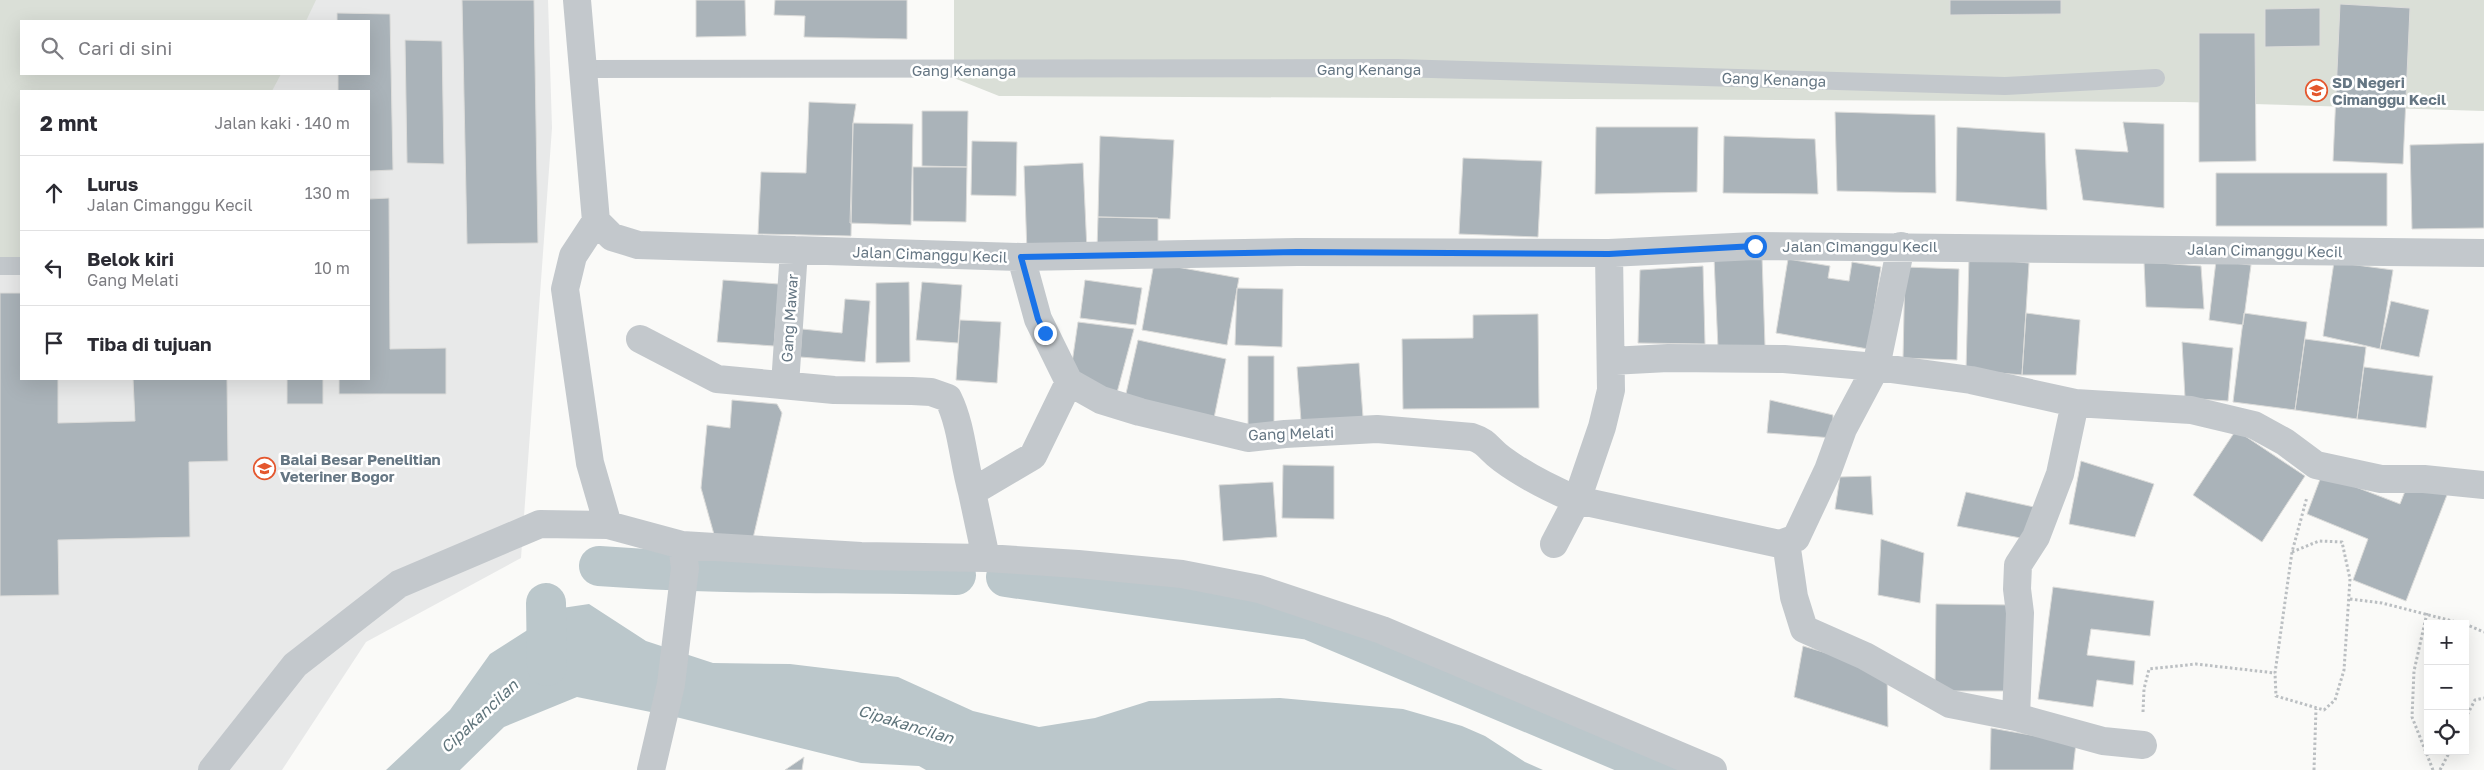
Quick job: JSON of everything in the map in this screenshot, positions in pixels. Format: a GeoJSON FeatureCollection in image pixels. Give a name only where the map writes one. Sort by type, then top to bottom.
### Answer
{"type":"FeatureCollection","features":[{"type":"Feature","properties":{"kind":"street"},"geometry":{"type":"LineString","coordinates":[[577,0],[596,221],[573,256],[565,289],[590,463],[608,525]]}},
{"type":"Feature","properties":{"kind":"street","name":"Jalan Cimanggu Kecil"},"geometry":{"type":"LineString","coordinates":[[596,221],[612,237],[638,245],[1021,257],[1297,252],[1609,254],[1755,246],[2484,253]]}},
{"type":"Feature","properties":{"kind":"street"},"geometry":{"type":"LineString","coordinates":[[1901,246],[1876,367],[1843,429],[1828,470],[1796,538],[1786,542],[1794,596],[1804,629],[1865,656],[1950,704],[2016,717],[2103,741],[2143,745]]}},
{"type":"Feature","properties":{"kind":"street","name":"Gang Mawar"},"geometry":{"type":"LineString","coordinates":[[784,385],[794,250]]}},
{"type":"Feature","properties":{"kind":"street"},"geometry":{"type":"LineString","coordinates":[[1554,544],[1576,500],[1602,427],[1611,390],[1609,254]]}},
{"type":"Feature","properties":{"kind":"street"},"geometry":{"type":"LineString","coordinates":[[972,492],[1034,456],[1069,382],[1038,319],[1021,257]]}},
{"type":"Feature","properties":{"kind":"street"},"geometry":{"type":"LineString","coordinates":[[640,339],[717,379],[834,390],[931,392],[948,398],[956,413],[963,458],[986,558]]}},
{"type":"Feature","properties":{"kind":"street"},"geometry":{"type":"LineString","coordinates":[[1611,361],[1668,358],[1784,359],[1876,367],[1971,380],[2075,403],[2191,410],[2254,425],[2285,442],[2316,466],[2381,479],[2424,479],[2484,485]]}},
{"type":"Feature","properties":{"kind":"street","name":"Gang Melati"},"geometry":{"type":"LineString","coordinates":[[1069,382],[1101,400],[1248,438],[1377,429],[1472,437],[1484,440],[1500,458],[1549,488],[1576,500],[1780,544],[1786,542]]}},
{"type":"Feature","properties":{"kind":"street"},"geometry":{"type":"LineString","coordinates":[[2016,717],[2020,613],[2017,589],[2018,566],[2036,537],[2060,474],[2075,403]]}},
{"type":"Feature","properties":{"kind":"street"},"geometry":{"type":"LineString","coordinates":[[212,770],[295,665],[399,584],[540,524],[608,525],[684,556],[986,558],[1182,574],[1259,589],[1382,630],[1713,770]]}},
{"type":"Feature","properties":{"kind":"street"},"geometry":{"type":"LineString","coordinates":[[651,770],[671,684],[684,556]]}},
{"type":"Feature","properties":{"kind":"lane","name":"Gang Kenanga"},"geometry":{"type":"LineString","coordinates":[[582,69],[1397,68],[2005,86],[2156,78]]}},
{"type":"Feature","properties":{"kind":"lane"},"geometry":{"type":"LineString","coordinates":[[0,266],[20,266]]}},
{"type":"Feature","properties":{"kind":"path"},"geometry":{"type":"LineString","coordinates":[[2292,552],[2318,541],[2342,542],[2350,579],[2344,670],[2335,700],[2324,710],[2276,696],[2275,673],[2292,552],[2316,466]]}},
{"type":"Feature","properties":{"kind":"path"},"geometry":{"type":"LineString","coordinates":[[2350,599],[2382,603],[2451,620]]}},
{"type":"Feature","properties":{"kind":"path"},"geometry":{"type":"LineString","coordinates":[[2427,613],[2414,671],[2412,717],[2433,770]]}},
{"type":"Feature","properties":{"kind":"path"},"geometry":{"type":"LineString","coordinates":[[2469,626],[2484,632]]}},
{"type":"Feature","properties":{"kind":"path"},"geometry":{"type":"LineString","coordinates":[[2143,745],[2144,689],[2150,669],[2196,664],[2275,673]]}},
{"type":"Feature","properties":{"kind":"path"},"geometry":{"type":"LineString","coordinates":[[2469,711],[2475,700],[2484,698]]}},
{"type":"Feature","properties":{"kind":"path"},"geometry":{"type":"LineString","coordinates":[[2314,770],[2316,709]]}},
{"type":"Feature","properties":{"kind":"path"},"geometry":{"type":"LineString","coordinates":[[2440,770],[2448,755]]}},
{"type":"Feature","properties":{"kind":"shaded area"},"geometry":{"type":"Polygon","coordinates":[[[0,0],[316,0],[306,20],[20,20],[20,75],[280,75],[273,90],[20,90],[20,259],[0,260],[0,0]]]}},
{"type":"Feature","properties":{"kind":"shaded area","name":"Balai Besar Penelitian Veteriner Bogor"},"geometry":{"type":"Polygon","coordinates":[[[100,0],[548,0],[552,128],[521,558],[366,642],[282,770],[0,770],[0,44],[20,75],[370,75],[370,20],[54,20],[100,0]]]}},
{"type":"Feature","properties":{"kind":"shaded area"},"geometry":{"type":"Polygon","coordinates":[[[954,0],[2484,0],[2484,111],[2184,102],[999,96],[954,78],[954,0]]]}},
{"type":"Feature","properties":{"kind":"water","name":"Cipakancilan"},"geometry":{"type":"Polygon","coordinates":[[[589,604],[646,641],[713,663],[790,664],[898,677],[973,711],[1039,727],[1095,718],[1149,701],[1280,698],[1403,709],[1462,726],[1485,736],[1525,762],[1543,770],[926,770],[919,766],[861,763],[680,718],[577,697],[504,727],[460,770],[386,770],[450,710],[490,654],[562,608],[589,604]]]}},
{"type":"Feature","properties":{"kind":"building"},"geometry":{"type":"Polygon","coordinates":[[[462,0],[534,0],[538,243],[467,244],[462,0]]]}},
{"type":"Feature","properties":{"kind":"building"},"geometry":{"type":"Polygon","coordinates":[[[696,0],[745,0],[746,36],[696,37],[696,0]]]}},
{"type":"Feature","properties":{"kind":"building"},"geometry":{"type":"Polygon","coordinates":[[[775,0],[907,0],[907,39],[804,37],[805,16],[774,15],[775,0]]]}},
{"type":"Feature","properties":{"kind":"building"},"geometry":{"type":"Polygon","coordinates":[[[1950,0],[2061,0],[2061,14],[1950,15],[1950,0]]]}},
{"type":"Feature","properties":{"kind":"building"},"geometry":{"type":"Polygon","coordinates":[[[2340,4],[2410,8],[2403,164],[2333,161],[2340,4]]]}},
{"type":"Feature","properties":{"kind":"building"},"geometry":{"type":"Polygon","coordinates":[[[2320,8],[2320,46],[2265,47],[2265,9],[2320,8]]]}},
{"type":"Feature","properties":{"kind":"building"},"geometry":{"type":"Polygon","coordinates":[[[337,13],[390,14],[393,170],[370,171],[370,90],[338,90],[338,75],[370,75],[370,20],[337,20],[337,13]]]}},
{"type":"Feature","properties":{"kind":"building"},"geometry":{"type":"Polygon","coordinates":[[[2199,33],[2255,33],[2256,161],[2199,162],[2199,33]]]}},
{"type":"Feature","properties":{"kind":"building"},"geometry":{"type":"Polygon","coordinates":[[[405,40],[442,41],[444,164],[407,163],[405,40]]]}},
{"type":"Feature","properties":{"kind":"building"},"geometry":{"type":"Polygon","coordinates":[[[809,102],[856,104],[853,123],[851,236],[758,234],[761,172],[806,173],[809,102]]]}},
{"type":"Feature","properties":{"kind":"building"},"geometry":{"type":"Polygon","coordinates":[[[922,111],[968,111],[967,167],[922,166],[922,111]]]}},
{"type":"Feature","properties":{"kind":"building"},"geometry":{"type":"Polygon","coordinates":[[[1835,112],[1935,115],[1936,193],[1837,191],[1835,112]]]}},
{"type":"Feature","properties":{"kind":"building"},"geometry":{"type":"Polygon","coordinates":[[[2123,122],[2164,124],[2164,208],[2083,200],[2075,149],[2128,152],[2123,122]]]}},
{"type":"Feature","properties":{"kind":"building"},"geometry":{"type":"Polygon","coordinates":[[[853,123],[913,124],[911,225],[850,223],[853,123]]]}},
{"type":"Feature","properties":{"kind":"building"},"geometry":{"type":"Polygon","coordinates":[[[1596,127],[1698,127],[1697,192],[1595,194],[1596,127]]]}},
{"type":"Feature","properties":{"kind":"building"},"geometry":{"type":"Polygon","coordinates":[[[1957,127],[2045,133],[2047,210],[1956,201],[1957,127]]]}},
{"type":"Feature","properties":{"kind":"building"},"geometry":{"type":"Polygon","coordinates":[[[1100,136],[1174,140],[1170,219],[1098,217],[1100,136]]]}},
{"type":"Feature","properties":{"kind":"building"},"geometry":{"type":"Polygon","coordinates":[[[1724,136],[1815,139],[1818,194],[1723,193],[1724,136]]]}},
{"type":"Feature","properties":{"kind":"building"},"geometry":{"type":"Polygon","coordinates":[[[972,141],[1017,142],[1016,196],[971,195],[972,141]]]}},
{"type":"Feature","properties":{"kind":"building"},"geometry":{"type":"Polygon","coordinates":[[[2484,143],[2484,228],[2412,229],[2410,145],[2484,143]]]}},
{"type":"Feature","properties":{"kind":"building"},"geometry":{"type":"Polygon","coordinates":[[[1463,158],[1542,161],[1538,237],[1459,234],[1463,158]]]}},
{"type":"Feature","properties":{"kind":"building"},"geometry":{"type":"Polygon","coordinates":[[[1083,163],[1087,251],[1027,253],[1024,166],[1083,163]]]}},
{"type":"Feature","properties":{"kind":"building"},"geometry":{"type":"Polygon","coordinates":[[[913,167],[967,167],[966,222],[913,221],[913,167]]]}},
{"type":"Feature","properties":{"kind":"building"},"geometry":{"type":"Polygon","coordinates":[[[2216,173],[2387,173],[2387,226],[2216,226],[2216,173]]]}},
{"type":"Feature","properties":{"kind":"building"},"geometry":{"type":"Polygon","coordinates":[[[389,198],[390,349],[446,348],[446,394],[339,394],[339,380],[370,380],[370,199],[389,198]]]}},
{"type":"Feature","properties":{"kind":"building"},"geometry":{"type":"Polygon","coordinates":[[[1098,217],[1158,218],[1158,251],[1097,249],[1098,217]]]}},
{"type":"Feature","properties":{"kind":"building"},"geometry":{"type":"Polygon","coordinates":[[[1762,256],[1765,346],[1718,348],[1714,258],[1762,256]]]}},
{"type":"Feature","properties":{"kind":"building"},"geometry":{"type":"Polygon","coordinates":[[[1969,257],[2029,263],[2022,375],[1966,370],[1969,257]]]}},
{"type":"Feature","properties":{"kind":"building"},"geometry":{"type":"Polygon","coordinates":[[[1788,259],[1830,266],[1828,278],[1849,281],[1852,262],[1881,267],[1868,349],[1776,333],[1788,259]]]}},
{"type":"Feature","properties":{"kind":"building"},"geometry":{"type":"Polygon","coordinates":[[[2216,261],[2251,265],[2243,325],[2209,320],[2216,261]]]}},
{"type":"Feature","properties":{"kind":"building"},"geometry":{"type":"Polygon","coordinates":[[[2144,262],[2201,266],[2204,309],[2146,307],[2144,262]]]}},
{"type":"Feature","properties":{"kind":"building"},"geometry":{"type":"Polygon","coordinates":[[[2334,262],[2393,270],[2380,349],[2323,336],[2334,262]]]}},
{"type":"Feature","properties":{"kind":"building"},"geometry":{"type":"Polygon","coordinates":[[[1154,263],[1239,278],[1227,345],[1142,330],[1154,263]]]}},
{"type":"Feature","properties":{"kind":"building"},"geometry":{"type":"Polygon","coordinates":[[[1703,266],[1705,344],[1638,343],[1640,270],[1703,266]]]}},
{"type":"Feature","properties":{"kind":"building"},"geometry":{"type":"Polygon","coordinates":[[[1905,267],[1959,269],[1957,360],[1903,358],[1905,267]]]}},
{"type":"Feature","properties":{"kind":"building"},"geometry":{"type":"Polygon","coordinates":[[[723,280],[779,284],[774,346],[717,342],[723,280]]]}},
{"type":"Feature","properties":{"kind":"building"},"geometry":{"type":"Polygon","coordinates":[[[1085,280],[1142,288],[1136,325],[1080,318],[1085,280]]]}},
{"type":"Feature","properties":{"kind":"building"},"geometry":{"type":"Polygon","coordinates":[[[909,282],[910,362],[876,363],[876,283],[909,282]]]}},
{"type":"Feature","properties":{"kind":"building"},"geometry":{"type":"Polygon","coordinates":[[[922,282],[962,285],[958,343],[916,340],[922,282]]]}},
{"type":"Feature","properties":{"kind":"building"},"geometry":{"type":"Polygon","coordinates":[[[1237,288],[1283,289],[1282,347],[1235,345],[1237,288]]]}},
{"type":"Feature","properties":{"kind":"building"},"geometry":{"type":"Polygon","coordinates":[[[0,293],[20,293],[20,380],[58,380],[58,423],[135,421],[133,380],[227,380],[228,461],[189,462],[190,537],[58,540],[59,595],[0,596],[0,293]]]}},
{"type":"Feature","properties":{"kind":"building"},"geometry":{"type":"Polygon","coordinates":[[[845,299],[870,301],[865,362],[800,357],[802,329],[842,333],[845,299]]]}},
{"type":"Feature","properties":{"kind":"building"},"geometry":{"type":"Polygon","coordinates":[[[2391,301],[2429,310],[2419,357],[2380,349],[2391,301]]]}},
{"type":"Feature","properties":{"kind":"building"},"geometry":{"type":"Polygon","coordinates":[[[2026,313],[2080,320],[2076,375],[2022,375],[2026,313]]]}},
{"type":"Feature","properties":{"kind":"building"},"geometry":{"type":"Polygon","coordinates":[[[2244,313],[2307,322],[2295,410],[2233,402],[2244,313]]]}},
{"type":"Feature","properties":{"kind":"building"},"geometry":{"type":"Polygon","coordinates":[[[1538,314],[1539,408],[1403,409],[1402,339],[1473,338],[1473,315],[1538,314]]]}},
{"type":"Feature","properties":{"kind":"building"},"geometry":{"type":"Polygon","coordinates":[[[960,320],[1001,322],[997,383],[956,380],[960,320]]]}},
{"type":"Feature","properties":{"kind":"building"},"geometry":{"type":"Polygon","coordinates":[[[1078,322],[1134,329],[1115,400],[1087,391],[1072,363],[1078,322]]]}},
{"type":"Feature","properties":{"kind":"building"},"geometry":{"type":"Polygon","coordinates":[[[2305,339],[2366,347],[2357,419],[2295,410],[2305,339]]]}},
{"type":"Feature","properties":{"kind":"building"},"geometry":{"type":"Polygon","coordinates":[[[1138,340],[1226,359],[1214,418],[1125,398],[1138,340]]]}},
{"type":"Feature","properties":{"kind":"building"},"geometry":{"type":"Polygon","coordinates":[[[2182,342],[2233,348],[2228,401],[2185,398],[2182,342]]]}},
{"type":"Feature","properties":{"kind":"building"},"geometry":{"type":"Polygon","coordinates":[[[1248,356],[1274,356],[1274,429],[1248,430],[1248,356]]]}},
{"type":"Feature","properties":{"kind":"building"},"geometry":{"type":"Polygon","coordinates":[[[1359,363],[1363,417],[1301,421],[1297,367],[1359,363]]]}},
{"type":"Feature","properties":{"kind":"building"},"geometry":{"type":"Polygon","coordinates":[[[2364,367],[2433,376],[2426,428],[2357,419],[2364,367]]]}},
{"type":"Feature","properties":{"kind":"building"},"geometry":{"type":"Polygon","coordinates":[[[287,380],[323,380],[323,404],[287,404],[287,380]]]}},
{"type":"Feature","properties":{"kind":"building"},"geometry":{"type":"Polygon","coordinates":[[[732,400],[777,404],[782,413],[751,547],[715,538],[701,488],[707,425],[730,428],[732,400]]]}},
{"type":"Feature","properties":{"kind":"building"},"geometry":{"type":"Polygon","coordinates":[[[1770,400],[1833,415],[1833,438],[1767,433],[1770,400]]]}},
{"type":"Feature","properties":{"kind":"building"},"geometry":{"type":"Polygon","coordinates":[[[2236,430],[2305,476],[2262,542],[2193,495],[2236,430]]]}},
{"type":"Feature","properties":{"kind":"building"},"geometry":{"type":"Polygon","coordinates":[[[2081,461],[2154,484],[2135,537],[2069,524],[2081,461]]]}},
{"type":"Feature","properties":{"kind":"building"},"geometry":{"type":"Polygon","coordinates":[[[1283,465],[1334,466],[1334,519],[1282,518],[1283,465]]]}},
{"type":"Feature","properties":{"kind":"building"},"geometry":{"type":"Polygon","coordinates":[[[2322,474],[2400,504],[2409,481],[2447,495],[2406,601],[2353,580],[2368,539],[2307,514],[2322,474]]]}},
{"type":"Feature","properties":{"kind":"building"},"geometry":{"type":"Polygon","coordinates":[[[1871,476],[1873,515],[1835,509],[1840,477],[1871,476]]]}},
{"type":"Feature","properties":{"kind":"building"},"geometry":{"type":"Polygon","coordinates":[[[1273,482],[1277,537],[1223,541],[1219,485],[1273,482]]]}},
{"type":"Feature","properties":{"kind":"building"},"geometry":{"type":"Polygon","coordinates":[[[1966,492],[2034,507],[2026,539],[1957,526],[1966,492]]]}},
{"type":"Feature","properties":{"kind":"building"},"geometry":{"type":"Polygon","coordinates":[[[1881,539],[1924,553],[1920,603],[1878,595],[1881,539]]]}},
{"type":"Feature","properties":{"kind":"building"},"geometry":{"type":"Polygon","coordinates":[[[2053,587],[2154,601],[2150,636],[2091,629],[2087,655],[2135,661],[2133,685],[2097,680],[2093,707],[2038,699],[2053,587]]]}},
{"type":"Feature","properties":{"kind":"building"},"geometry":{"type":"Polygon","coordinates":[[[1936,604],[2014,605],[2013,691],[1935,691],[1936,604]]]}},
{"type":"Feature","properties":{"kind":"building"},"geometry":{"type":"Polygon","coordinates":[[[1803,646],[1887,671],[1888,727],[1794,697],[1803,646]]]}},
{"type":"Feature","properties":{"kind":"building"},"geometry":{"type":"Polygon","coordinates":[[[1991,728],[2076,743],[2073,770],[1990,770],[1991,728]]]}},
{"type":"Feature","properties":{"kind":"building"},"geometry":{"type":"Polygon","coordinates":[[[804,757],[802,770],[785,770],[804,757]]]}},
{"type":"Feature","properties":{"kind":"waterway"},"geometry":{"type":"LineString","coordinates":[[599,566],[732,572],[956,575]]}},
{"type":"Feature","properties":{"kind":"waterway"},"geometry":{"type":"LineString","coordinates":[[1006,577],[1310,620],[1666,770]]}},
{"type":"Feature","properties":{"kind":"waterway"},"geometry":{"type":"LineString","coordinates":[[546,603],[547,666]]}},
{"type":"Feature","properties":{"kind":"place","name":"SD Negeri Cimanggu Kecil"},"geometry":{"type":"Point","coordinates":[2316,91]}},
{"type":"Feature","properties":{"kind":"place","name":"Balai Besar Penelitian Veteriner Bogor"},"geometry":{"type":"Point","coordinates":[264,468]}},
{"type":"Feature","properties":{"kind":"route"},"geometry":{"type":"LineString","coordinates":[[1045,333],[1038,319],[1021,257],[1297,252],[1609,254],[1755,246]]}}]}
